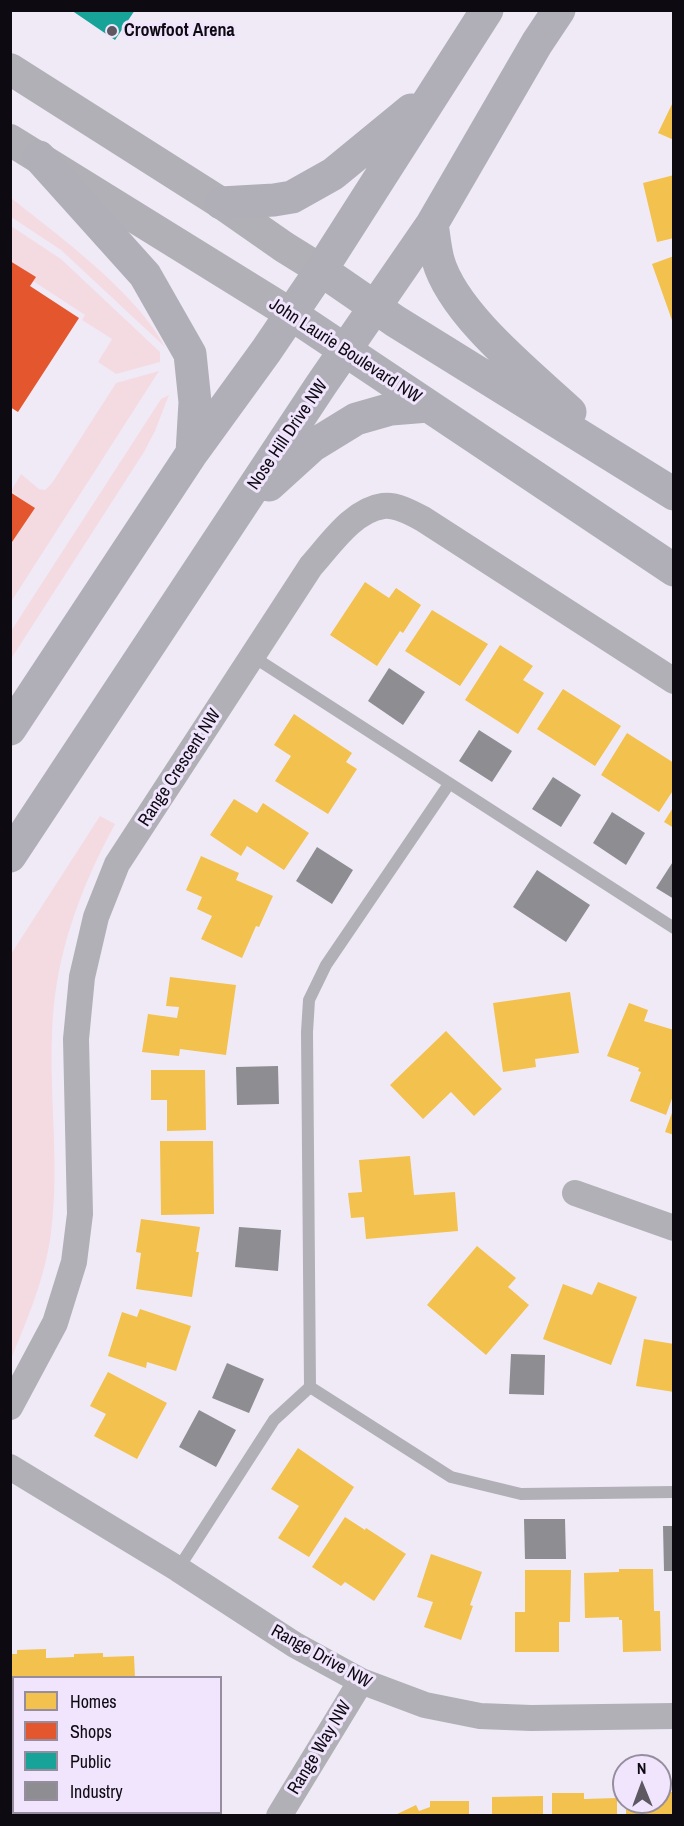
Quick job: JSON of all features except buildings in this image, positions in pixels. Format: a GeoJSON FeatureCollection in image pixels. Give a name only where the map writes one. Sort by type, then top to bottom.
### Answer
{"type":"FeatureCollection","features":[{"type":"Feature","properties":{"kind":"main road"},"geometry":{"type":"LineString","coordinates":[[10,729],[192,453],[321,270],[487,10]]}},
{"type":"Feature","properties":{"kind":"main road","name":"Nose Hill Drive NW"},"geometry":{"type":"LineString","coordinates":[[10,856],[321,385],[432,224],[537,43],[559,10]]}},
{"type":"Feature","properties":{"kind":"main road"},"geometry":{"type":"LineString","coordinates":[[221,203],[274,200],[292,197],[307,190],[333,174],[438,87]]}},
{"type":"Feature","properties":{"kind":"main road"},"geometry":{"type":"LineString","coordinates":[[39,157],[145,275],[190,354],[195,402],[192,453]]}},
{"type":"Feature","properties":{"kind":"main road"},"geometry":{"type":"LineString","coordinates":[[432,224],[438,261],[463,306],[491,339],[628,466]]}},
{"type":"Feature","properties":{"kind":"main road"},"geometry":{"type":"LineString","coordinates":[[321,270],[674,494]]}},
{"type":"Feature","properties":{"kind":"main road","name":"John Laurie Boulevard NW"},"geometry":{"type":"LineString","coordinates":[[291,314],[674,570]]}},
{"type":"Feature","properties":{"kind":"main road"},"geometry":{"type":"LineString","coordinates":[[234,516],[312,446],[356,419],[391,410],[428,406]]}},
{"type":"Feature","properties":{"kind":"street"},"geometry":{"type":"LineString","coordinates":[[10,69],[221,203],[284,248],[321,270]]}},
{"type":"Feature","properties":{"kind":"street","name":"John Laurie Boulevard NW"},"geometry":{"type":"LineString","coordinates":[[10,140],[291,314]]}},
{"type":"Feature","properties":{"kind":"street","name":"Range Crescent NW"},"geometry":{"type":"LineString","coordinates":[[10,1407],[55,1323],[74,1262],[80,1214],[76,1039],[82,977],[96,917],[117,864],[311,566],[351,522],[367,511],[384,505],[402,509],[423,519],[674,681]]}},
{"type":"Feature","properties":{"kind":"street"},"geometry":{"type":"LineString","coordinates":[[575,1193],[674,1228]]}},
{"type":"Feature","properties":{"kind":"street","name":"Range Drive NW"},"geometry":{"type":"LineString","coordinates":[[10,1467],[178,1569],[295,1645],[361,1681],[425,1705],[480,1716],[531,1718],[674,1716]]}},
{"type":"Feature","properties":{"kind":"street","name":"Range Way NW"},"geometry":{"type":"LineString","coordinates":[[279,1815],[361,1681]]}},
{"type":"Feature","properties":{"kind":"lane"},"geometry":{"type":"LineString","coordinates":[[252,656],[674,928]]}},
{"type":"Feature","properties":{"kind":"lane"},"geometry":{"type":"LineString","coordinates":[[178,1569],[273,1420],[310,1387],[307,1032],[309,1000],[326,965],[448,784]]}},
{"type":"Feature","properties":{"kind":"lane"},"geometry":{"type":"LineString","coordinates":[[310,1387],[451,1477],[521,1494],[674,1492]]}},
{"type":"Feature","properties":{"kind":"shaded area"},"geometry":{"type":"Polygon","coordinates":[[[11,198],[96,266],[117,286],[136,306],[165,347],[61,250],[11,217],[11,198]]]}},
{"type":"Feature","properties":{"kind":"shaded area"},"geometry":{"type":"Polygon","coordinates":[[[11,226],[61,259],[160,352],[160,362],[116,374],[98,362],[112,339],[82,320],[85,315],[33,281],[10,261],[11,226]]]}},
{"type":"Feature","properties":{"kind":"shaded area"},"geometry":{"type":"Polygon","coordinates":[[[159,371],[11,602],[10,545],[34,508],[11,491],[21,474],[39,489],[45,490],[52,483],[116,383],[159,371]]]}},
{"type":"Feature","properties":{"kind":"shaded area"},"geometry":{"type":"Polygon","coordinates":[[[169,395],[144,452],[11,659],[11,631],[161,399],[169,395]]]}},
{"type":"Feature","properties":{"kind":"shaded area"},"geometry":{"type":"Polygon","coordinates":[[[100,816],[115,824],[87,881],[66,940],[53,1013],[52,1076],[55,1170],[51,1233],[40,1282],[11,1359],[11,954],[100,816]]]}},
{"type":"Feature","properties":{"kind":"place","name":"Crowfoot Arena"},"geometry":{"type":"Point","coordinates":[112,31]}}]}
